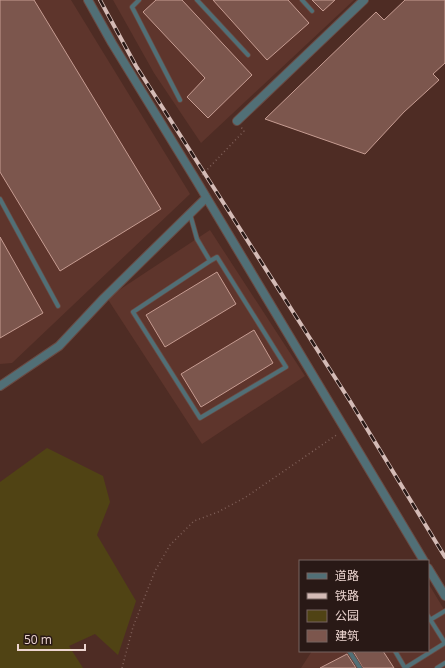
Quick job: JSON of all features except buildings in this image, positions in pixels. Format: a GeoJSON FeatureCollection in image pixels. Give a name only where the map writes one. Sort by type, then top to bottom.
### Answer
{"type":"FeatureCollection","features":[{"type":"Feature","properties":{"kind":"street"},"geometry":{"type":"LineString","coordinates":[[88,0],[112,43],[196,180],[423,560]]}},
{"type":"Feature","properties":{"kind":"street"},"geometry":{"type":"LineString","coordinates":[[237,121],[364,0]]}},
{"type":"Feature","properties":{"kind":"street"},"geometry":{"type":"LineString","coordinates":[[0,386],[59,346],[104,298],[206,198]]}},
{"type":"Feature","properties":{"kind":"street"},"geometry":{"type":"LineString","coordinates":[[429,570],[445,596]]}},
{"type":"Feature","properties":{"kind":"lane"},"geometry":{"type":"LineString","coordinates":[[139,0],[132,7],[180,100]]}},
{"type":"Feature","properties":{"kind":"lane"},"geometry":{"type":"LineString","coordinates":[[196,0],[248,55]]}},
{"type":"Feature","properties":{"kind":"lane"},"geometry":{"type":"LineString","coordinates":[[302,0],[312,11]]}},
{"type":"Feature","properties":{"kind":"lane"},"geometry":{"type":"LineString","coordinates":[[0,199],[58,306]]}},
{"type":"Feature","properties":{"kind":"lane"},"geometry":{"type":"LineString","coordinates":[[190,214],[197,240],[210,261]]}},
{"type":"Feature","properties":{"kind":"lane"},"geometry":{"type":"LineString","coordinates":[[217,257],[286,367],[200,418],[133,312],[210,261],[217,257]]}},
{"type":"Feature","properties":{"kind":"lane"},"geometry":{"type":"LineString","coordinates":[[396,652],[405,668],[445,643],[429,618],[445,611]]}},
{"type":"Feature","properties":{"kind":"lane"},"geometry":{"type":"LineString","coordinates":[[350,652],[360,668]]}},
{"type":"Feature","properties":{"kind":"lane"},"geometry":{"type":"LineString","coordinates":[[437,668],[445,663]]}},
{"type":"Feature","properties":{"kind":"path"},"geometry":{"type":"LineString","coordinates":[[196,180],[244,131],[237,121]]}},
{"type":"Feature","properties":{"kind":"path"},"geometry":{"type":"LineString","coordinates":[[122,668],[133,627],[154,571],[170,545],[194,521],[218,512],[246,497],[345,429]]}},
{"type":"Feature","properties":{"kind":"shaded area"},"geometry":{"type":"Polygon","coordinates":[[[0,0],[71,0],[190,194],[12,363],[0,364],[0,0]]]}},
{"type":"Feature","properties":{"kind":"shaded area"},"geometry":{"type":"Polygon","coordinates":[[[113,0],[354,0],[201,143],[154,73],[113,0]]]}},
{"type":"Feature","properties":{"kind":"shaded area"},"geometry":{"type":"Polygon","coordinates":[[[210,230],[305,376],[202,444],[107,298],[210,230]]]}},
{"type":"Feature","properties":{"kind":"shaded area"},"geometry":{"type":"Polygon","coordinates":[[[429,585],[445,611],[445,668],[301,668],[311,652],[429,652],[429,585]]]}},
{"type":"Feature","properties":{"kind":"green space"},"geometry":{"type":"Polygon","coordinates":[[[47,448],[103,476],[110,502],[97,535],[136,601],[118,655],[95,634],[69,646],[83,668],[0,668],[0,482],[47,448]]]}},
{"type":"Feature","properties":{"kind":"railway"},"geometry":{"type":"LineString","coordinates":[[100,0],[136,66],[350,401],[445,557]]}}]}
